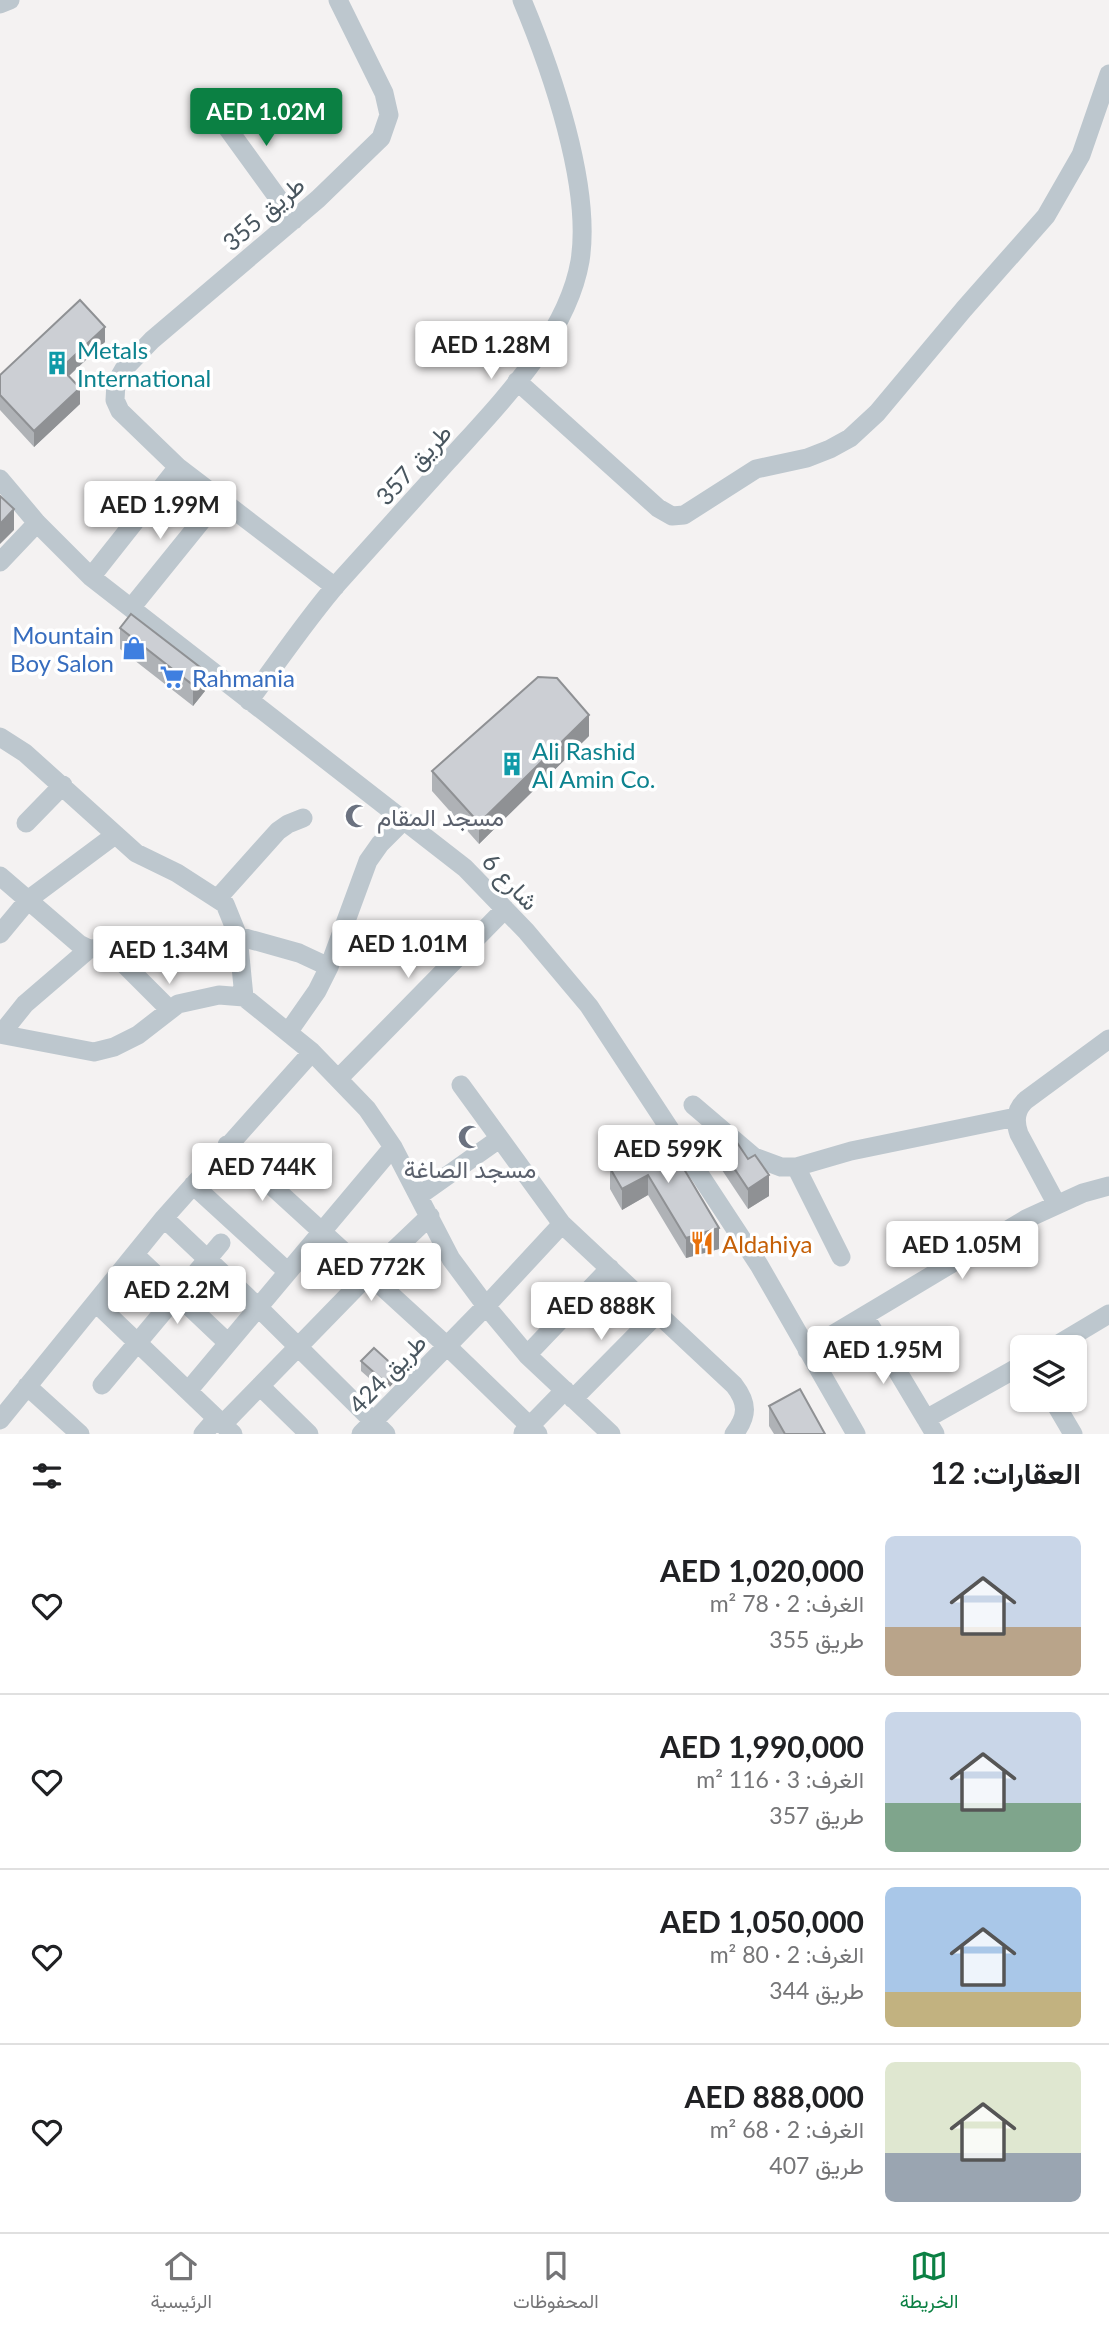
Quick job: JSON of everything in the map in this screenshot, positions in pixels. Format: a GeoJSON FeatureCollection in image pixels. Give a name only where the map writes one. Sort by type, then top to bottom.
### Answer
{"type":"FeatureCollection","features":[{"type":"Feature","properties":{"kind":"street"},"geometry":{"type":"LineString","coordinates":[[0,4],[10,0]]}},
{"type":"Feature","properties":{"kind":"street","name":"طريق 355"},"geometry":{"type":"LineString","coordinates":[[178,467],[117,407],[116,383],[124,369],[152,340],[294,220],[381,138],[388,121],[387,103],[381,82],[338,0]]}},
{"type":"Feature","properties":{"kind":"street","name":"طريق 357"},"geometry":{"type":"LineString","coordinates":[[248,701],[335,587],[517,381],[555,330],[572,294],[580,258],[582,223],[572,148],[541,45],[522,0]]}},
{"type":"Feature","properties":{"kind":"street"},"geometry":{"type":"LineString","coordinates":[[517,381],[658,508],[672,516],[684,515],[756,469],[807,458],[830,449],[850,438],[877,413],[1046,216],[1081,155],[1109,74]]}},
{"type":"Feature","properties":{"kind":"street"},"geometry":{"type":"LineString","coordinates":[[206,100],[294,220]]}},
{"type":"Feature","properties":{"kind":"street"},"geometry":{"type":"LineString","coordinates":[[91,577],[178,467],[335,587]]}},
{"type":"Feature","properties":{"kind":"street","name":"شارع 6"},"geometry":{"type":"LineString","coordinates":[[0,479],[37,523],[91,577],[465,868],[505,909],[589,1006],[759,1265],[856,1434]]}},
{"type":"Feature","properties":{"kind":"street"},"geometry":{"type":"LineString","coordinates":[[131,608],[220,498]]}},
{"type":"Feature","properties":{"kind":"street"},"geometry":{"type":"LineString","coordinates":[[0,562],[37,523]]}},
{"type":"Feature","properties":{"kind":"street"},"geometry":{"type":"LineString","coordinates":[[0,737],[25,753],[63,785],[136,853],[177,873],[225,904],[238,936],[244,997]]}},
{"type":"Feature","properties":{"kind":"street"},"geometry":{"type":"LineString","coordinates":[[26,823],[63,785]]}},
{"type":"Feature","properties":{"kind":"street"},"geometry":{"type":"LineString","coordinates":[[218,898],[278,831],[303,818]]}},
{"type":"Feature","properties":{"kind":"street"},"geometry":{"type":"LineString","coordinates":[[289,1031],[317,991],[329,967],[368,861],[380,844],[403,821]]}},
{"type":"Feature","properties":{"kind":"street"},"geometry":{"type":"LineString","coordinates":[[2,927],[29,900],[115,835]]}},
{"type":"Feature","properties":{"kind":"street"},"geometry":{"type":"LineString","coordinates":[[0,876],[79,944],[89,949],[108,948],[170,1010]]}},
{"type":"Feature","properties":{"kind":"street"},"geometry":{"type":"LineString","coordinates":[[340,1079],[505,909]]}},
{"type":"Feature","properties":{"kind":"street"},"geometry":{"type":"LineString","coordinates":[[238,936],[280,947],[329,967]]}},
{"type":"Feature","properties":{"kind":"street"},"geometry":{"type":"LineString","coordinates":[[89,949],[25,1004],[0,1034],[94,1052],[114,1047],[138,1035],[178,1004],[219,995],[244,997],[289,1031],[340,1079],[367,1109],[393,1147],[420,1195],[451,1259],[486,1306],[527,1355],[611,1434]]}},
{"type":"Feature","properties":{"kind":"street"},"geometry":{"type":"LineString","coordinates":[[1056,1203],[1019,1134],[1016,1117],[1021,1104],[1109,1039]]}},
{"type":"Feature","properties":{"kind":"street"},"geometry":{"type":"LineString","coordinates":[[0,1420],[164,1219],[312,1052]]}},
{"type":"Feature","properties":{"kind":"street"},"geometry":{"type":"LineString","coordinates":[[461,1085],[562,1224],[734,1385],[743,1397],[746,1412],[742,1424],[734,1434]]}},
{"type":"Feature","properties":{"kind":"street"},"geometry":{"type":"LineString","coordinates":[[693,1105],[754,1157],[781,1167],[796,1167],[850,1151],[1016,1117]]}},
{"type":"Feature","properties":{"kind":"street"},"geometry":{"type":"LineString","coordinates":[[420,1195],[499,1139]]}},
{"type":"Feature","properties":{"kind":"street"},"geometry":{"type":"LineString","coordinates":[[228,1145],[447,1346],[530,1431],[658,1313]]}},
{"type":"Feature","properties":{"kind":"street"},"geometry":{"type":"LineString","coordinates":[[188,1391],[393,1147]]}},
{"type":"Feature","properties":{"kind":"street"},"geometry":{"type":"LineString","coordinates":[[796,1167],[841,1257]]}},
{"type":"Feature","properties":{"kind":"street"},"geometry":{"type":"LineString","coordinates":[[193,1185],[288,1272]]}},
{"type":"Feature","properties":{"kind":"street"},"geometry":{"type":"LineString","coordinates":[[807,1350],[1026,1219],[1056,1203],[1109,1186]]}},
{"type":"Feature","properties":{"kind":"street"},"geometry":{"type":"LineString","coordinates":[[203,1434],[224,1425],[369,1274],[430,1216]]}},
{"type":"Feature","properties":{"kind":"street"},"geometry":{"type":"LineString","coordinates":[[164,1219],[299,1347],[373,1430]]}},
{"type":"Feature","properties":{"kind":"street","name":"طريق 424"},"geometry":{"type":"LineString","coordinates":[[373,1430],[447,1346],[562,1224]]}},
{"type":"Feature","properties":{"kind":"street"},"geometry":{"type":"LineString","coordinates":[[102,1385],[221,1243]]}},
{"type":"Feature","properties":{"kind":"street"},"geometry":{"type":"LineString","coordinates":[[135,1255],[228,1343]]}},
{"type":"Feature","properties":{"kind":"street"},"geometry":{"type":"LineString","coordinates":[[527,1355],[610,1268]]}},
{"type":"Feature","properties":{"kind":"street"},"geometry":{"type":"LineString","coordinates":[[96,1303],[224,1425]]}},
{"type":"Feature","properties":{"kind":"street"},"geometry":{"type":"LineString","coordinates":[[1074,1335],[1109,1314]]}},
{"type":"Feature","properties":{"kind":"street"},"geometry":{"type":"LineString","coordinates":[[865,1317],[931,1427],[1010,1373]]}},
{"type":"Feature","properties":{"kind":"street"},"geometry":{"type":"LineString","coordinates":[[27,1386],[80,1434]]}},
{"type":"Feature","properties":{"kind":"street"},"geometry":{"type":"LineString","coordinates":[[260,1386],[309,1434]]}},
{"type":"Feature","properties":{"kind":"street"},"geometry":{"type":"LineString","coordinates":[[1061,1412],[1073,1434]]}},
{"type":"Feature","properties":{"kind":"building","name":"Metals International"},"geometry":{"type":"Polygon","coordinates":[[[80,300],[105,327],[61,368],[80,388],[34,431],[0,395],[0,375],[80,300]]]}},
{"type":"Feature","properties":{"kind":"building"},"geometry":{"type":"Polygon","coordinates":[[[0,496],[14,509],[0,524],[0,496]]]}},
{"type":"Feature","properties":{"kind":"building"},"geometry":{"type":"Polygon","coordinates":[[[131,614],[205,671],[193,685],[120,628],[131,614]]]}},
{"type":"Feature","properties":{"kind":"building","name":"Ali Rashid Al Amin Co."},"geometry":{"type":"Polygon","coordinates":[[[538,677],[557,678],[589,715],[479,823],[432,771],[538,677]]]}},
{"type":"Feature","properties":{"kind":"building"},"geometry":{"type":"Polygon","coordinates":[[[662,1132],[719,1228],[686,1238],[648,1175],[622,1189],[610,1168],[647,1147],[645,1142],[662,1132]]]}},
{"type":"Feature","properties":{"kind":"building"},"geometry":{"type":"Polygon","coordinates":[[[734,1138],[748,1159],[755,1155],[769,1175],[748,1189],[720,1147],[734,1138]]]}},
{"type":"Feature","properties":{"kind":"building"},"geometry":{"type":"Polygon","coordinates":[[[374,1348],[397,1369],[385,1382],[361,1361],[374,1348]]]}},
{"type":"Feature","properties":{"kind":"building"},"geometry":{"type":"Polygon","coordinates":[[[800,1389],[825,1434],[785,1434],[769,1406],[800,1389]]]}},
{"type":"Feature","properties":{"kind":"place","name":"Metals International"},"geometry":{"type":"Point","coordinates":[57,363]}},
{"type":"Feature","properties":{"kind":"place","name":"Mountain Boy Salon"},"geometry":{"type":"Point","coordinates":[134,648]}},
{"type":"Feature","properties":{"kind":"place","name":"Rahmania"},"geometry":{"type":"Point","coordinates":[172,677]}},
{"type":"Feature","properties":{"kind":"place","name":"Ali Rashid Al Amin Co."},"geometry":{"type":"Point","coordinates":[512,764]}},
{"type":"Feature","properties":{"kind":"place","name":"مسجد المقام"},"geometry":{"type":"Point","coordinates":[357,816]}},
{"type":"Feature","properties":{"kind":"place","name":"مسجد الصاغة"},"geometry":{"type":"Point","coordinates":[470,1137]}},
{"type":"Feature","properties":{"kind":"place","name":"Aldahiya"},"geometry":{"type":"Point","coordinates":[702,1243]}}]}
